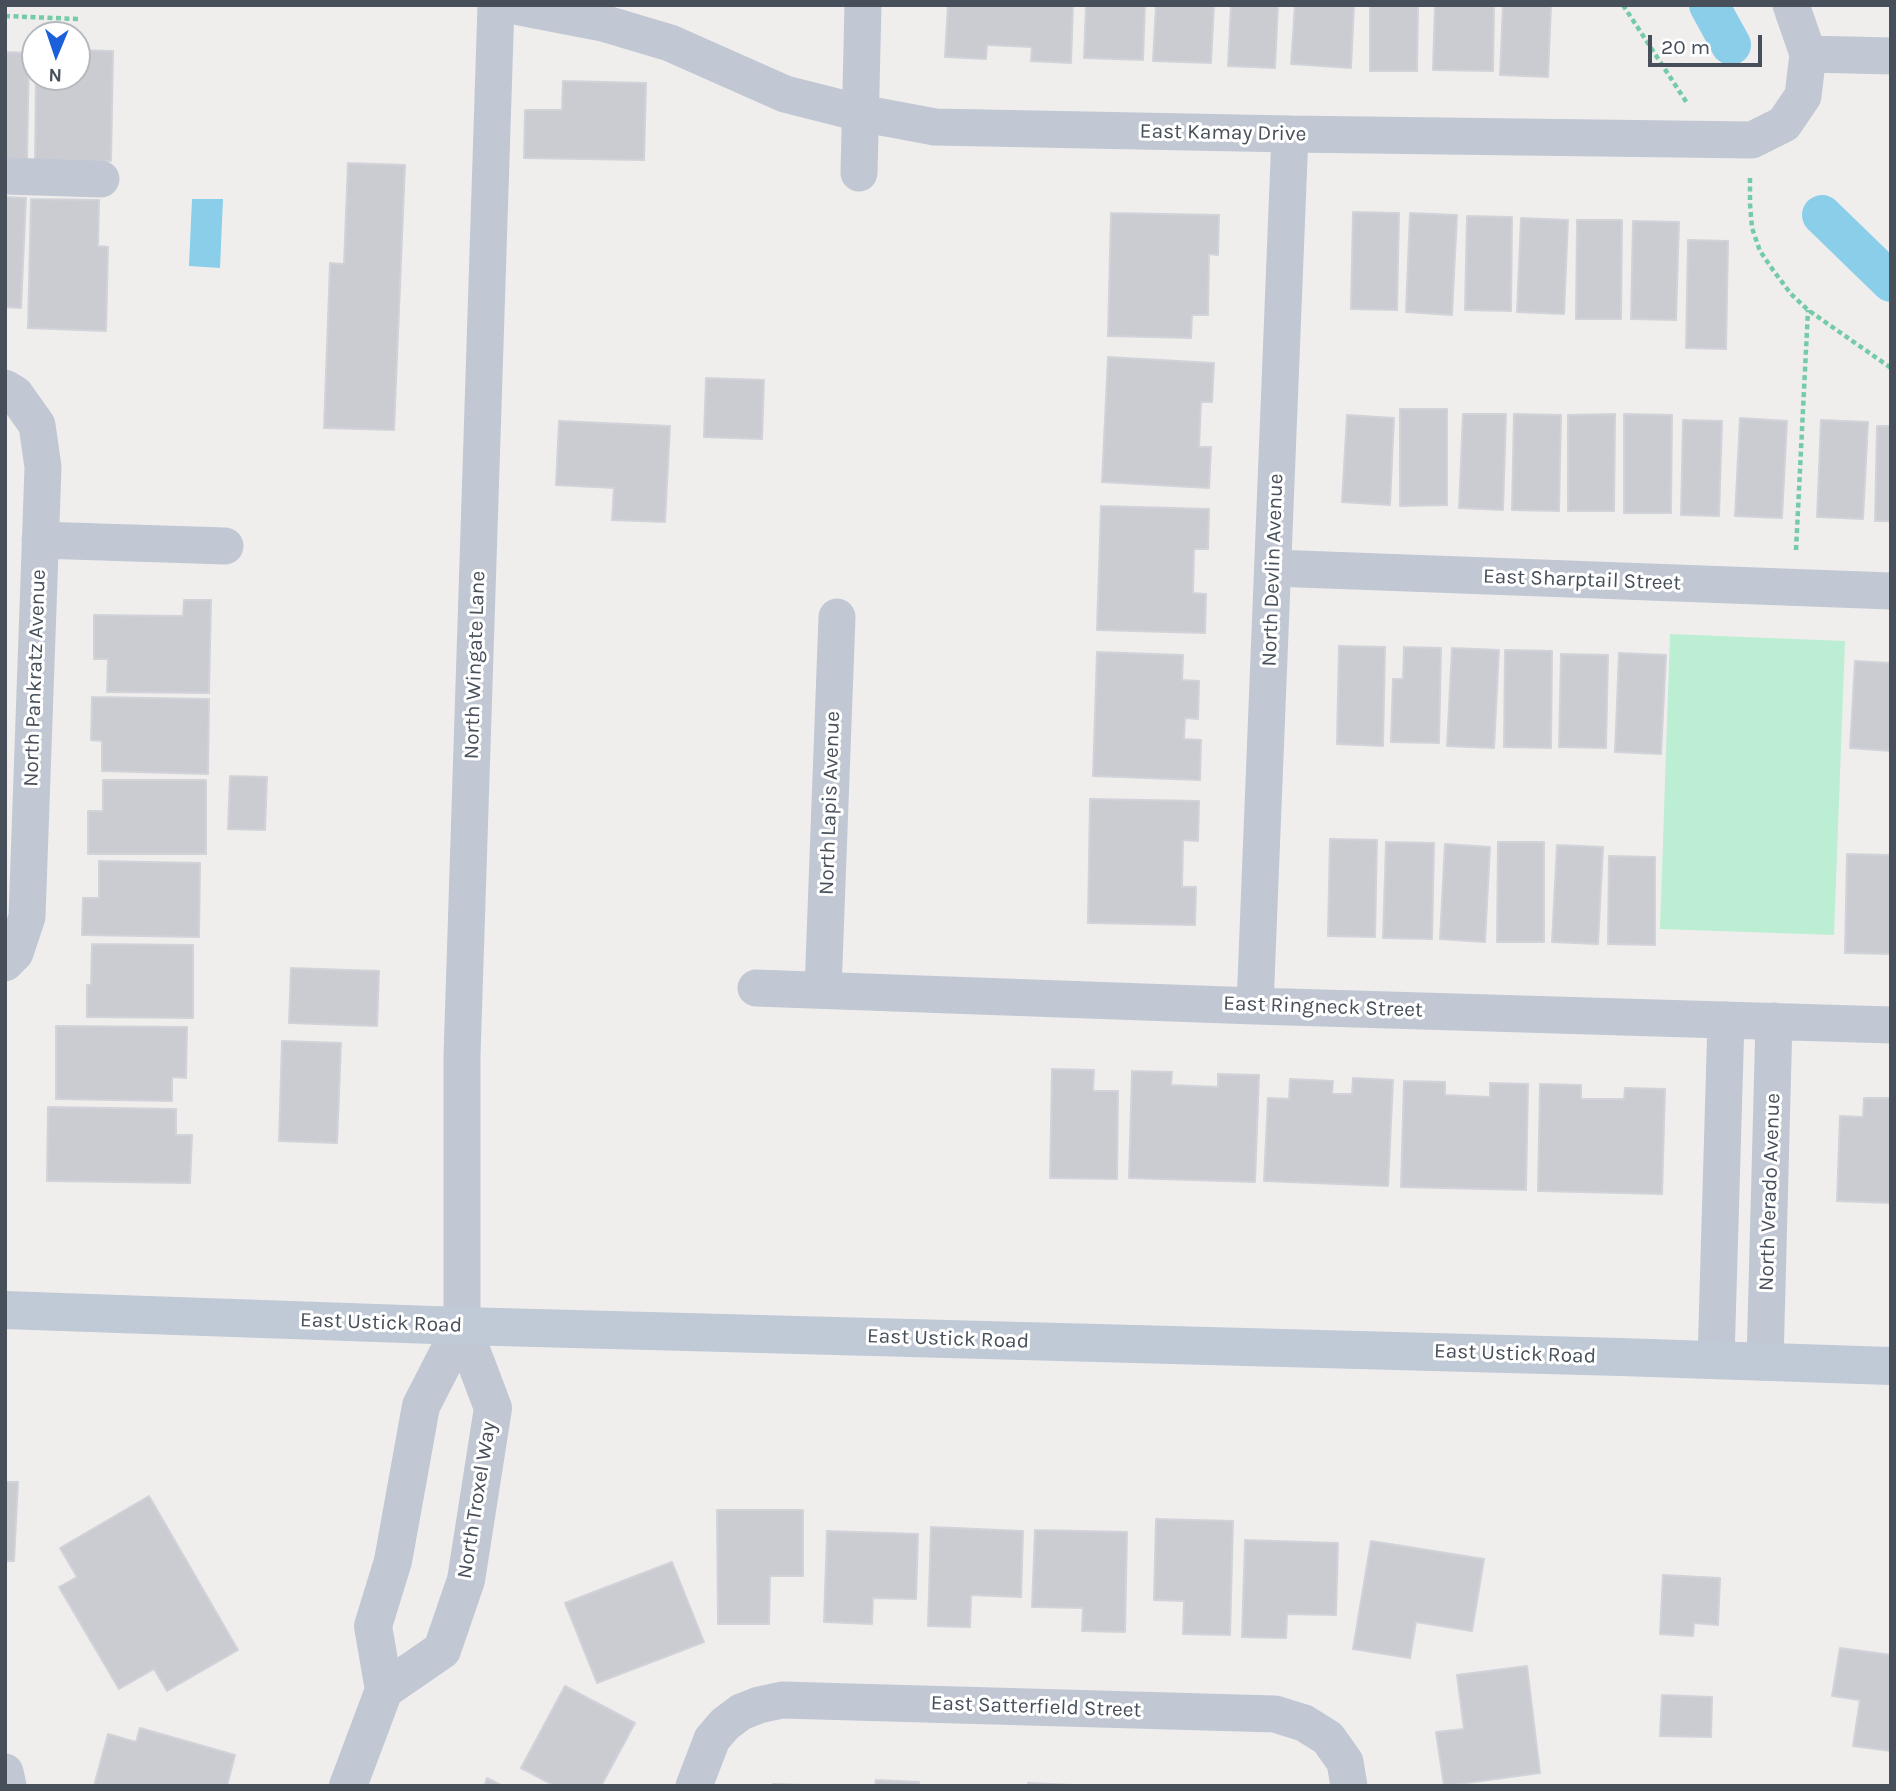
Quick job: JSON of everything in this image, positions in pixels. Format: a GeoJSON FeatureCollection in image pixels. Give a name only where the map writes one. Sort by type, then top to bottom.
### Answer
{"type":"FeatureCollection","features":[{"type":"Feature","properties":{"kind":"main road","name":"East Ustick Road"},"geometry":{"type":"LineString","coordinates":[[5,1310],[462,1326],[1891,1366]]}},
{"type":"Feature","properties":{"kind":"street"},"geometry":{"type":"LineString","coordinates":[[859,173],[863,5]]}},
{"type":"Feature","properties":{"kind":"street"},"geometry":{"type":"LineString","coordinates":[[1791,5],[1808,54],[1891,56]]}},
{"type":"Feature","properties":{"kind":"street","name":"East Kamay Drive"},"geometry":{"type":"LineString","coordinates":[[508,6],[603,23],[670,43],[785,94],[860,113],[935,127],[1752,140],[1784,124],[1802,96],[1808,54]]}},
{"type":"Feature","properties":{"kind":"street","name":"North Wingate Lane"},"geometry":{"type":"LineString","coordinates":[[462,1326],[463,1042],[508,6]]}},
{"type":"Feature","properties":{"kind":"street","name":"North Devlin Avenue"},"geometry":{"type":"LineString","coordinates":[[1255,1006],[1290,134]]}},
{"type":"Feature","properties":{"kind":"street"},"geometry":{"type":"LineString","coordinates":[[5,176],[101,179]]}},
{"type":"Feature","properties":{"kind":"street","name":"North Pankratz Avenue"},"geometry":{"type":"LineString","coordinates":[[5,963],[15,953],[27,917],[43,467],[37,425],[10,391]]}},
{"type":"Feature","properties":{"kind":"street"},"geometry":{"type":"LineString","coordinates":[[40,540],[225,546]]}},
{"type":"Feature","properties":{"kind":"street","name":"East Sharptail Street"},"geometry":{"type":"LineString","coordinates":[[1273,568],[1891,591]]}},
{"type":"Feature","properties":{"kind":"street","name":"North Lapis Avenue"},"geometry":{"type":"LineString","coordinates":[[823,990],[837,617]]}},
{"type":"Feature","properties":{"kind":"street","name":"East Ringneck Street"},"geometry":{"type":"LineString","coordinates":[[756,988],[1891,1025]]}},
{"type":"Feature","properties":{"kind":"street"},"geometry":{"type":"LineString","coordinates":[[1716,1360],[1726,1020]]}},
{"type":"Feature","properties":{"kind":"street","name":"North Verado Avenue"},"geometry":{"type":"LineString","coordinates":[[1765,1362],[1774,1021]]}},
{"type":"Feature","properties":{"kind":"street"},"geometry":{"type":"LineString","coordinates":[[348,1786],[384,1690],[373,1626],[393,1562],[421,1406],[462,1326]]}},
{"type":"Feature","properties":{"kind":"street","name":"North Troxel Way"},"geometry":{"type":"LineString","coordinates":[[384,1690],[442,1650],[466,1580],[493,1408],[462,1326]]}},
{"type":"Feature","properties":{"kind":"street","name":"East Satterfield Street"},"geometry":{"type":"LineString","coordinates":[[694,1786],[712,1740],[725,1724],[741,1712],[782,1700],[1275,1714],[1304,1723],[1328,1738],[1345,1762],[1349,1786]]}},
{"type":"Feature","properties":{"kind":"street"},"geometry":{"type":"LineString","coordinates":[[5,1772],[8,1786]]}},
{"type":"Feature","properties":{"kind":"path"},"geometry":{"type":"LineString","coordinates":[[1622,5],[1686,100],[1689,110]]}},
{"type":"Feature","properties":{"kind":"path"},"geometry":{"type":"LineString","coordinates":[[5,16],[79,19]]}},
{"type":"Feature","properties":{"kind":"path"},"geometry":{"type":"LineString","coordinates":[[1750,178],[1752,228],[1760,251],[1791,294],[1808,310],[1891,368]]}},
{"type":"Feature","properties":{"kind":"path"},"geometry":{"type":"LineString","coordinates":[[1796,588],[1808,310]]}},
{"type":"Feature","properties":{"kind":"green space"},"geometry":{"type":"Polygon","coordinates":[[[1670,634],[1845,641],[1834,935],[1660,929],[1670,634]]]}},
{"type":"Feature","properties":{"kind":"water"},"geometry":{"type":"Polygon","coordinates":[[[192,199],[223,199],[220,268],[189,266],[192,199]]]}},
{"type":"Feature","properties":{"kind":"building"},"geometry":{"type":"Polygon","coordinates":[[[948,5],[1073,5],[1071,63],[1031,61],[1032,47],[987,45],[986,59],[945,57],[948,5]]]}},
{"type":"Feature","properties":{"kind":"building"},"geometry":{"type":"Polygon","coordinates":[[[1086,5],[1145,5],[1143,60],[1084,58],[1086,5]]]}},
{"type":"Feature","properties":{"kind":"building"},"geometry":{"type":"Polygon","coordinates":[[[1156,5],[1214,5],[1211,63],[1153,61],[1156,5]]]}},
{"type":"Feature","properties":{"kind":"building"},"geometry":{"type":"Polygon","coordinates":[[[1231,5],[1278,5],[1275,68],[1228,66],[1231,5]]]}},
{"type":"Feature","properties":{"kind":"building"},"geometry":{"type":"Polygon","coordinates":[[[1295,5],[1354,5],[1351,68],[1291,64],[1295,5]]]}},
{"type":"Feature","properties":{"kind":"building"},"geometry":{"type":"Polygon","coordinates":[[[1370,5],[1418,5],[1417,71],[1370,71],[1370,5]]]}},
{"type":"Feature","properties":{"kind":"building"},"geometry":{"type":"Polygon","coordinates":[[[1435,5],[1494,5],[1493,71],[1433,70],[1435,5]]]}},
{"type":"Feature","properties":{"kind":"building"},"geometry":{"type":"Polygon","coordinates":[[[1503,5],[1551,5],[1548,77],[1500,75],[1503,5]]]}},
{"type":"Feature","properties":{"kind":"building"},"geometry":{"type":"Polygon","coordinates":[[[91,50],[113,51],[111,161],[35,160],[36,91],[91,91],[91,50]]]}},
{"type":"Feature","properties":{"kind":"building"},"geometry":{"type":"Polygon","coordinates":[[[5,52],[21,53],[21,91],[28,91],[27,160],[5,160],[5,52]]]}},
{"type":"Feature","properties":{"kind":"building"},"geometry":{"type":"Polygon","coordinates":[[[563,81],[646,83],[644,160],[524,158],[525,110],[562,110],[563,81]]]}},
{"type":"Feature","properties":{"kind":"building"},"geometry":{"type":"Polygon","coordinates":[[[348,163],[405,165],[394,430],[324,428],[330,263],[344,264],[348,163]]]}},
{"type":"Feature","properties":{"kind":"building"},"geometry":{"type":"Polygon","coordinates":[[[5,197],[26,198],[21,308],[5,307],[5,197]]]}},
{"type":"Feature","properties":{"kind":"building"},"geometry":{"type":"Polygon","coordinates":[[[31,199],[99,200],[98,246],[108,247],[106,331],[28,328],[31,199]]]}},
{"type":"Feature","properties":{"kind":"building"},"geometry":{"type":"Polygon","coordinates":[[[1353,212],[1399,213],[1397,310],[1351,309],[1353,212]]]}},
{"type":"Feature","properties":{"kind":"building"},"geometry":{"type":"Polygon","coordinates":[[[1111,213],[1219,215],[1218,255],[1209,254],[1208,315],[1192,315],[1191,338],[1108,336],[1111,213]]]}},
{"type":"Feature","properties":{"kind":"building"},"geometry":{"type":"Polygon","coordinates":[[[1410,213],[1457,215],[1452,315],[1406,312],[1410,213]]]}},
{"type":"Feature","properties":{"kind":"building"},"geometry":{"type":"Polygon","coordinates":[[[1467,216],[1512,217],[1511,311],[1465,310],[1467,216]]]}},
{"type":"Feature","properties":{"kind":"building"},"geometry":{"type":"Polygon","coordinates":[[[1521,218],[1568,220],[1564,314],[1517,312],[1521,218]]]}},
{"type":"Feature","properties":{"kind":"building"},"geometry":{"type":"Polygon","coordinates":[[[1577,220],[1622,220],[1621,319],[1576,319],[1577,220]]]}},
{"type":"Feature","properties":{"kind":"building"},"geometry":{"type":"Polygon","coordinates":[[[1633,221],[1679,222],[1676,320],[1631,319],[1633,221]]]}},
{"type":"Feature","properties":{"kind":"building"},"geometry":{"type":"Polygon","coordinates":[[[1688,240],[1728,241],[1726,349],[1686,348],[1688,240]]]}},
{"type":"Feature","properties":{"kind":"building"},"geometry":{"type":"Polygon","coordinates":[[[1108,357],[1214,363],[1212,402],[1201,402],[1199,447],[1211,447],[1209,488],[1102,482],[1108,357]]]}},
{"type":"Feature","properties":{"kind":"building"},"geometry":{"type":"Polygon","coordinates":[[[706,378],[764,380],[762,439],[704,437],[706,378]]]}},
{"type":"Feature","properties":{"kind":"building"},"geometry":{"type":"Polygon","coordinates":[[[1400,409],[1447,409],[1447,505],[1400,506],[1400,409]]]}},
{"type":"Feature","properties":{"kind":"building"},"geometry":{"type":"Polygon","coordinates":[[[1463,414],[1506,414],[1503,510],[1459,508],[1463,414]]]}},
{"type":"Feature","properties":{"kind":"building"},"geometry":{"type":"Polygon","coordinates":[[[1514,414],[1561,415],[1559,511],[1512,510],[1514,414]]]}},
{"type":"Feature","properties":{"kind":"building"},"geometry":{"type":"Polygon","coordinates":[[[1615,414],[1614,511],[1568,511],[1568,415],[1615,414]]]}},
{"type":"Feature","properties":{"kind":"building"},"geometry":{"type":"Polygon","coordinates":[[[1624,414],[1672,415],[1671,513],[1624,513],[1624,414]]]}},
{"type":"Feature","properties":{"kind":"building"},"geometry":{"type":"Polygon","coordinates":[[[1347,415],[1394,418],[1390,505],[1342,502],[1347,415]]]}},
{"type":"Feature","properties":{"kind":"building"},"geometry":{"type":"Polygon","coordinates":[[[1740,418],[1787,421],[1782,518],[1735,516],[1740,418]]]}},
{"type":"Feature","properties":{"kind":"building"},"geometry":{"type":"Polygon","coordinates":[[[1683,420],[1722,421],[1719,516],[1681,515],[1683,420]]]}},
{"type":"Feature","properties":{"kind":"building"},"geometry":{"type":"Polygon","coordinates":[[[1821,420],[1868,422],[1863,519],[1817,517],[1821,420]]]}},
{"type":"Feature","properties":{"kind":"building"},"geometry":{"type":"Polygon","coordinates":[[[559,421],[670,426],[665,522],[612,520],[614,488],[556,485],[559,421]]]}},
{"type":"Feature","properties":{"kind":"building"},"geometry":{"type":"Polygon","coordinates":[[[1877,426],[1891,426],[1891,521],[1875,521],[1877,426]]]}},
{"type":"Feature","properties":{"kind":"building"},"geometry":{"type":"Polygon","coordinates":[[[1101,506],[1209,509],[1208,549],[1194,549],[1193,593],[1206,594],[1205,633],[1097,630],[1101,506]]]}},
{"type":"Feature","properties":{"kind":"building"},"geometry":{"type":"Polygon","coordinates":[[[184,600],[211,600],[209,693],[107,692],[108,659],[94,659],[94,615],[183,616],[184,600]]]}},
{"type":"Feature","properties":{"kind":"building"},"geometry":{"type":"Polygon","coordinates":[[[1339,646],[1385,647],[1383,746],[1337,744],[1339,646]]]}},
{"type":"Feature","properties":{"kind":"building"},"geometry":{"type":"Polygon","coordinates":[[[1404,647],[1441,648],[1439,743],[1391,742],[1393,679],[1403,679],[1404,647]]]}},
{"type":"Feature","properties":{"kind":"building"},"geometry":{"type":"Polygon","coordinates":[[[1452,648],[1499,650],[1494,748],[1447,746],[1452,648]]]}},
{"type":"Feature","properties":{"kind":"building"},"geometry":{"type":"Polygon","coordinates":[[[1505,650],[1552,651],[1551,748],[1504,747],[1505,650]]]}},
{"type":"Feature","properties":{"kind":"building"},"geometry":{"type":"Polygon","coordinates":[[[1097,652],[1183,655],[1182,680],[1199,681],[1198,719],[1185,718],[1184,739],[1201,740],[1200,780],[1093,776],[1097,652]]]}},
{"type":"Feature","properties":{"kind":"building"},"geometry":{"type":"Polygon","coordinates":[[[1619,653],[1666,655],[1661,754],[1615,752],[1619,653]]]}},
{"type":"Feature","properties":{"kind":"building"},"geometry":{"type":"Polygon","coordinates":[[[1561,654],[1608,655],[1606,748],[1559,747],[1561,654]]]}},
{"type":"Feature","properties":{"kind":"building"},"geometry":{"type":"Polygon","coordinates":[[[1855,661],[1891,663],[1891,751],[1850,748],[1855,661]]]}},
{"type":"Feature","properties":{"kind":"building"},"geometry":{"type":"Polygon","coordinates":[[[92,697],[209,699],[208,774],[102,771],[102,741],[91,740],[92,697]]]}},
{"type":"Feature","properties":{"kind":"building"},"geometry":{"type":"Polygon","coordinates":[[[230,776],[267,777],[265,830],[228,829],[230,776]]]}},
{"type":"Feature","properties":{"kind":"building"},"geometry":{"type":"Polygon","coordinates":[[[103,780],[206,780],[206,854],[88,854],[88,811],[103,811],[103,780]]]}},
{"type":"Feature","properties":{"kind":"building"},"geometry":{"type":"Polygon","coordinates":[[[1090,799],[1199,801],[1198,841],[1183,840],[1182,887],[1196,887],[1195,925],[1088,923],[1090,799]]]}},
{"type":"Feature","properties":{"kind":"building"},"geometry":{"type":"Polygon","coordinates":[[[1330,839],[1377,840],[1375,937],[1328,936],[1330,839]]]}},
{"type":"Feature","properties":{"kind":"building"},"geometry":{"type":"Polygon","coordinates":[[[1386,842],[1434,843],[1432,939],[1383,938],[1386,842]]]}},
{"type":"Feature","properties":{"kind":"building"},"geometry":{"type":"Polygon","coordinates":[[[1498,842],[1544,842],[1544,942],[1497,942],[1498,842]]]}},
{"type":"Feature","properties":{"kind":"building"},"geometry":{"type":"Polygon","coordinates":[[[1445,844],[1490,847],[1485,942],[1440,939],[1445,844]]]}},
{"type":"Feature","properties":{"kind":"building"},"geometry":{"type":"Polygon","coordinates":[[[1557,845],[1603,847],[1598,944],[1552,942],[1557,845]]]}},
{"type":"Feature","properties":{"kind":"building"},"geometry":{"type":"Polygon","coordinates":[[[1847,854],[1891,855],[1891,954],[1845,953],[1847,854]]]}},
{"type":"Feature","properties":{"kind":"building"},"geometry":{"type":"Polygon","coordinates":[[[1609,856],[1655,857],[1655,945],[1608,944],[1609,856]]]}},
{"type":"Feature","properties":{"kind":"building"},"geometry":{"type":"Polygon","coordinates":[[[99,861],[200,863],[199,937],[82,935],[83,898],[99,898],[99,861]]]}},
{"type":"Feature","properties":{"kind":"building"},"geometry":{"type":"Polygon","coordinates":[[[92,944],[193,945],[193,1018],[87,1017],[87,985],[91,985],[92,944]]]}},
{"type":"Feature","properties":{"kind":"building"},"geometry":{"type":"Polygon","coordinates":[[[291,968],[379,971],[377,1026],[289,1023],[291,968]]]}},
{"type":"Feature","properties":{"kind":"building"},"geometry":{"type":"Polygon","coordinates":[[[56,1026],[187,1027],[186,1078],[172,1077],[172,1101],[56,1099],[56,1026]]]}},
{"type":"Feature","properties":{"kind":"building"},"geometry":{"type":"Polygon","coordinates":[[[282,1041],[341,1043],[337,1143],[279,1141],[282,1041]]]}},
{"type":"Feature","properties":{"kind":"building"},"geometry":{"type":"Polygon","coordinates":[[[1052,1069],[1094,1070],[1093,1091],[1118,1091],[1117,1179],[1050,1178],[1052,1069]]]}},
{"type":"Feature","properties":{"kind":"building"},"geometry":{"type":"Polygon","coordinates":[[[1132,1071],[1172,1072],[1171,1085],[1218,1087],[1218,1074],[1259,1075],[1255,1182],[1129,1178],[1132,1071]]]}},
{"type":"Feature","properties":{"kind":"building"},"geometry":{"type":"Polygon","coordinates":[[[1353,1078],[1393,1080],[1388,1186],[1264,1181],[1268,1098],[1289,1099],[1290,1079],[1333,1081],[1332,1094],[1352,1094],[1353,1078]]]}},
{"type":"Feature","properties":{"kind":"building"},"geometry":{"type":"Polygon","coordinates":[[[1404,1081],[1445,1082],[1445,1095],[1490,1097],[1490,1083],[1528,1084],[1526,1190],[1401,1187],[1404,1081]]]}},
{"type":"Feature","properties":{"kind":"building"},"geometry":{"type":"Polygon","coordinates":[[[1540,1084],[1581,1085],[1581,1099],[1624,1099],[1625,1088],[1665,1089],[1662,1194],[1538,1191],[1540,1084]]]}},
{"type":"Feature","properties":{"kind":"building"},"geometry":{"type":"Polygon","coordinates":[[[1864,1098],[1891,1098],[1891,1203],[1837,1201],[1840,1116],[1863,1117],[1864,1098]]]}},
{"type":"Feature","properties":{"kind":"building"},"geometry":{"type":"Polygon","coordinates":[[[48,1107],[176,1109],[176,1135],[192,1135],[190,1183],[47,1181],[48,1107]]]}},
{"type":"Feature","properties":{"kind":"building"},"geometry":{"type":"Polygon","coordinates":[[[5,1482],[18,1482],[14,1561],[5,1561],[5,1482]]]}},
{"type":"Feature","properties":{"kind":"building"},"geometry":{"type":"Polygon","coordinates":[[[149,1496],[238,1650],[167,1691],[154,1669],[119,1689],[59,1587],[77,1577],[60,1548],[149,1496]]]}},
{"type":"Feature","properties":{"kind":"building"},"geometry":{"type":"Polygon","coordinates":[[[717,1510],[803,1510],[803,1576],[770,1576],[769,1624],[718,1624],[717,1510]]]}},
{"type":"Feature","properties":{"kind":"building"},"geometry":{"type":"Polygon","coordinates":[[[1156,1519],[1233,1521],[1230,1635],[1183,1634],[1184,1601],[1154,1600],[1156,1519]]]}},
{"type":"Feature","properties":{"kind":"building"},"geometry":{"type":"Polygon","coordinates":[[[931,1527],[1023,1531],[1021,1597],[971,1595],[970,1627],[928,1626],[931,1527]]]}},
{"type":"Feature","properties":{"kind":"building"},"geometry":{"type":"Polygon","coordinates":[[[1035,1530],[1127,1532],[1125,1632],[1082,1631],[1083,1608],[1032,1607],[1035,1530]]]}},
{"type":"Feature","properties":{"kind":"building"},"geometry":{"type":"Polygon","coordinates":[[[827,1531],[918,1534],[916,1599],[873,1598],[872,1624],[824,1622],[827,1531]]]}},
{"type":"Feature","properties":{"kind":"building"},"geometry":{"type":"Polygon","coordinates":[[[1245,1540],[1338,1543],[1336,1615],[1287,1614],[1286,1638],[1242,1637],[1245,1540]]]}},
{"type":"Feature","properties":{"kind":"building"},"geometry":{"type":"Polygon","coordinates":[[[1371,1541],[1484,1559],[1472,1631],[1416,1622],[1410,1658],[1353,1649],[1371,1541]]]}},
{"type":"Feature","properties":{"kind":"building"},"geometry":{"type":"Polygon","coordinates":[[[672,1562],[704,1642],[597,1683],[565,1603],[672,1562]]]}},
{"type":"Feature","properties":{"kind":"building"},"geometry":{"type":"Polygon","coordinates":[[[1663,1575],[1720,1578],[1718,1625],[1694,1623],[1693,1636],[1660,1634],[1663,1575]]]}},
{"type":"Feature","properties":{"kind":"building"},"geometry":{"type":"Polygon","coordinates":[[[1840,1648],[1891,1655],[1891,1751],[1853,1746],[1860,1700],[1832,1696],[1840,1648]]]}},
{"type":"Feature","properties":{"kind":"building"},"geometry":{"type":"Polygon","coordinates":[[[1527,1666],[1540,1773],[1444,1786],[1436,1732],[1464,1729],[1457,1675],[1527,1666]]]}},
{"type":"Feature","properties":{"kind":"building"},"geometry":{"type":"Polygon","coordinates":[[[565,1686],[635,1723],[601,1786],[555,1786],[521,1768],[565,1686]]]}},
{"type":"Feature","properties":{"kind":"building"},"geometry":{"type":"Polygon","coordinates":[[[1662,1695],[1712,1697],[1711,1737],[1660,1736],[1662,1695]]]}},
{"type":"Feature","properties":{"kind":"building"},"geometry":{"type":"Polygon","coordinates":[[[140,1728],[235,1755],[227,1786],[94,1786],[108,1734],[136,1742],[140,1728]]]}},
{"type":"Feature","properties":{"kind":"building"},"geometry":{"type":"Polygon","coordinates":[[[487,1778],[503,1786],[484,1786],[487,1778]]]}},
{"type":"Feature","properties":{"kind":"building"},"geometry":{"type":"Polygon","coordinates":[[[876,1780],[919,1782],[919,1786],[875,1786],[876,1780]]]}},
{"type":"Feature","properties":{"kind":"building"},"geometry":{"type":"Polygon","coordinates":[[[1028,1783],[1074,1785],[1074,1786],[1028,1786],[1028,1783]]]}},
{"type":"Feature","properties":{"kind":"building"},"geometry":{"type":"Polygon","coordinates":[[[773,1784],[835,1786],[773,1786],[773,1784]]]}},
{"type":"Feature","properties":{"kind":"waterway"},"geometry":{"type":"LineString","coordinates":[[1709,5],[1731,45]]}},
{"type":"Feature","properties":{"kind":"waterway"},"geometry":{"type":"LineString","coordinates":[[1822,215],[1891,282]]}}]}
